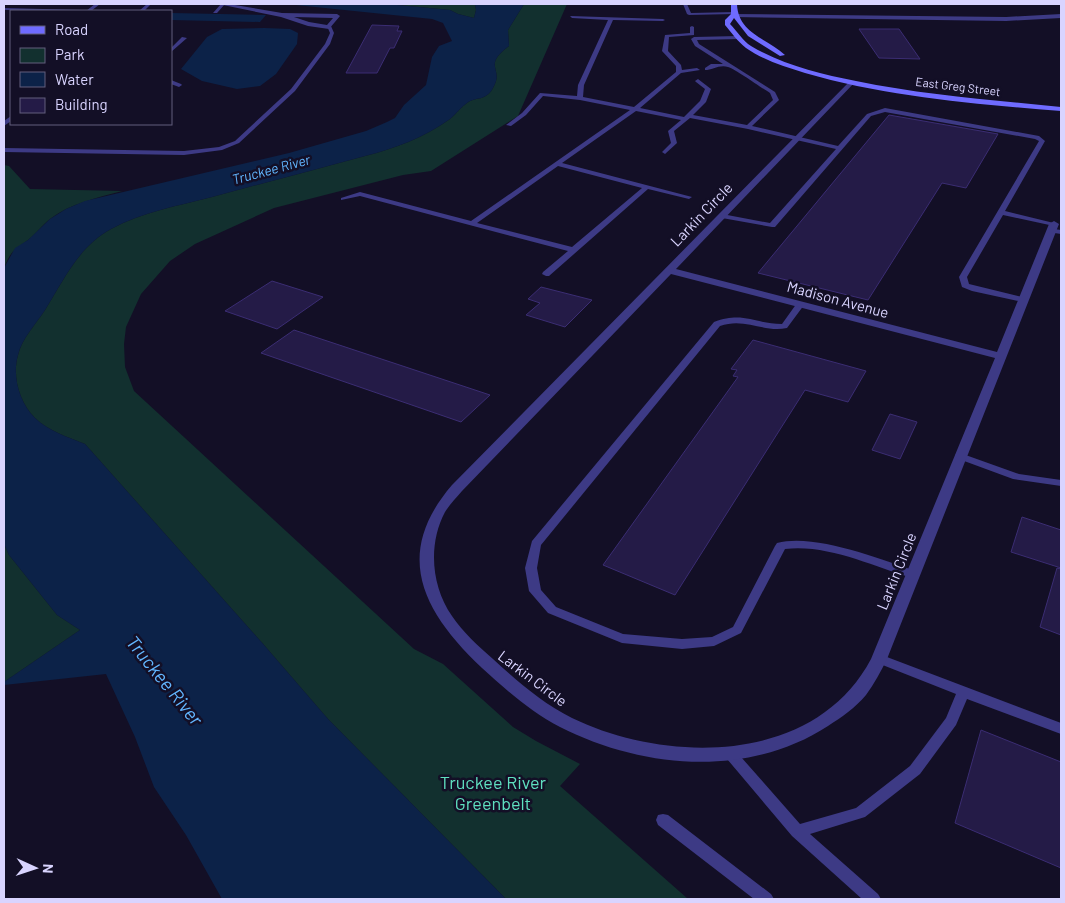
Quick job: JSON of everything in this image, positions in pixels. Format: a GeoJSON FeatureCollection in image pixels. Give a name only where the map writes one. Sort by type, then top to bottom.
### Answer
{"type":"FeatureCollection","features":[{"type":"Feature","properties":{"kind":"main road"},"geometry":{"type":"LineString","coordinates":[[734,4],[734,14],[727,24],[738,38]]}},
{"type":"Feature","properties":{"kind":"main road","name":"East Greg Street"},"geometry":{"type":"LineString","coordinates":[[734,14],[750,35],[770,49],[852,82]]}},
{"type":"Feature","properties":{"kind":"main road","name":"East Greg Street"},"geometry":{"type":"LineString","coordinates":[[738,38],[755,51],[797,70],[816,76],[914,92],[1061,109]]}},
{"type":"Feature","properties":{"kind":"street"},"geometry":{"type":"LineString","coordinates":[[222,4],[282,15],[308,24],[329,27],[337,16],[282,15]]}},
{"type":"Feature","properties":{"kind":"street"},"geometry":{"type":"LineString","coordinates":[[734,14],[1006,19],[1061,16]]}},
{"type":"Feature","properties":{"kind":"street","name":"Larkin Circle"},"geometry":{"type":"LineString","coordinates":[[852,82],[457,488],[440,510],[432,530],[427,558],[430,586],[441,613],[458,636],[497,672],[544,710],[566,722],[619,744],[648,751],[678,754],[729,753],[770,745],[811,729],[851,700],[862,688],[879,659],[1000,356],[1055,229]]}},
{"type":"Feature","properties":{"kind":"street","name":"Madison Avenue"},"geometry":{"type":"LineString","coordinates":[[669,270],[1000,356]]}},
{"type":"Feature","properties":{"kind":"lane"},"geometry":{"type":"LineString","coordinates":[[215,12],[222,4]]}},
{"type":"Feature","properties":{"kind":"lane"},"geometry":{"type":"LineString","coordinates":[[685,4],[689,14],[734,14]]}},
{"type":"Feature","properties":{"kind":"lane"},"geometry":{"type":"LineString","coordinates":[[707,4],[734,4]]}},
{"type":"Feature","properties":{"kind":"lane"},"geometry":{"type":"LineString","coordinates":[[4,9],[43,10]]}},
{"type":"Feature","properties":{"kind":"lane"},"geometry":{"type":"LineString","coordinates":[[572,17],[663,20]]}},
{"type":"Feature","properties":{"kind":"lane"},"geometry":{"type":"LineString","coordinates":[[580,98],[581,85],[611,18]]}},
{"type":"Feature","properties":{"kind":"lane"},"geometry":{"type":"LineString","coordinates":[[4,150],[184,153],[220,149],[237,142],[293,90],[327,44],[332,33],[329,27]]}},
{"type":"Feature","properties":{"kind":"lane"},"geometry":{"type":"LineString","coordinates":[[679,72],[679,66],[665,51],[667,36],[692,34],[692,27]]}},
{"type":"Feature","properties":{"kind":"lane"},"geometry":{"type":"LineString","coordinates":[[172,50],[184,38]]}},
{"type":"Feature","properties":{"kind":"lane"},"geometry":{"type":"LineString","coordinates":[[738,38],[694,39],[697,45],[772,92],[776,100],[748,128]]}},
{"type":"Feature","properties":{"kind":"lane"},"geometry":{"type":"LineString","coordinates":[[707,69],[711,66],[728,65]]}},
{"type":"Feature","properties":{"kind":"lane"},"geometry":{"type":"LineString","coordinates":[[472,223],[635,109],[679,72],[698,70]]}},
{"type":"Feature","properties":{"kind":"lane"},"geometry":{"type":"LineString","coordinates":[[665,152],[674,143],[671,131],[703,102],[708,89],[698,81]]}},
{"type":"Feature","properties":{"kind":"lane"},"geometry":{"type":"LineString","coordinates":[[172,82],[178,85]]}},
{"type":"Feature","properties":{"kind":"lane"},"geometry":{"type":"LineString","coordinates":[[509,124],[524,114],[542,94],[580,98],[748,128],[840,148]]}},
{"type":"Feature","properties":{"kind":"lane"},"geometry":{"type":"LineString","coordinates":[[722,216],[772,226],[869,115],[885,110],[1037,137],[1042,141],[963,277],[965,285],[1023,300]]}},
{"type":"Feature","properties":{"kind":"lane"},"geometry":{"type":"LineString","coordinates":[[557,164],[688,197]]}},
{"type":"Feature","properties":{"kind":"lane"},"geometry":{"type":"LineString","coordinates":[[546,274],[647,187]]}},
{"type":"Feature","properties":{"kind":"lane"},"geometry":{"type":"LineString","coordinates":[[342,198],[360,194],[574,250]]}},
{"type":"Feature","properties":{"kind":"lane"},"geometry":{"type":"LineString","coordinates":[[1001,212],[1055,229]]}},
{"type":"Feature","properties":{"kind":"lane"},"geometry":{"type":"LineString","coordinates":[[800,304],[784,326],[774,327],[736,319],[729,319],[717,324],[536,544],[531,568],[535,591],[552,610],[622,638],[682,644],[714,641],[736,630],[781,546],[792,543],[810,544],[912,574]]}},
{"type":"Feature","properties":{"kind":"lane"},"geometry":{"type":"LineString","coordinates":[[960,456],[1017,477],[1061,483]]}},
{"type":"Feature","properties":{"kind":"lane"},"geometry":{"type":"LineString","coordinates":[[879,659],[1061,729]]}},
{"type":"Feature","properties":{"kind":"lane"},"geometry":{"type":"LineString","coordinates":[[797,831],[860,813],[915,770],[951,721],[964,692]]}},
{"type":"Feature","properties":{"kind":"lane"},"geometry":{"type":"LineString","coordinates":[[729,753],[797,831],[873,899]]}},
{"type":"Feature","properties":{"kind":"lane"},"geometry":{"type":"LineString","coordinates":[[663,820],[766,899]]}},
{"type":"Feature","properties":{"kind":"green space"},"geometry":{"type":"Polygon","coordinates":[[[387,4],[475,4],[476,10],[474,18],[450,10],[387,4]]]}},
{"type":"Feature","properties":{"kind":"green space","name":"Truckee River Greenbelt"},"geometry":{"type":"Polygon","coordinates":[[[524,4],[567,4],[518,116],[431,171],[403,175],[274,208],[195,244],[170,261],[141,294],[126,327],[124,344],[125,367],[134,391],[414,649],[443,664],[513,727],[580,764],[560,786],[688,899],[506,899],[328,719],[85,444],[40,423],[29,412],[18,388],[16,363],[26,337],[73,265],[99,236],[123,223],[148,214],[376,153],[409,142],[430,132],[450,119],[467,103],[484,97],[493,88],[497,76],[496,59],[509,46],[508,30],[524,4]]]}},
{"type":"Feature","properties":{"kind":"green space"},"geometry":{"type":"Polygon","coordinates":[[[4,165],[9,166],[30,189],[122,191],[84,202],[58,213],[47,221],[31,238],[13,251],[4,268],[4,165]]]}},
{"type":"Feature","properties":{"kind":"green space"},"geometry":{"type":"Polygon","coordinates":[[[4,544],[9,555],[57,615],[80,630],[4,682],[4,544]]]}},
{"type":"Feature","properties":{"kind":"water","name":"Truckee River"},"geometry":{"type":"Polygon","coordinates":[[[286,4],[387,4],[450,10],[474,18],[475,4],[524,4],[508,30],[509,46],[496,59],[497,76],[493,88],[484,97],[467,103],[450,119],[430,132],[409,142],[376,153],[148,214],[123,223],[99,236],[73,265],[23,343],[16,363],[18,388],[29,412],[40,423],[85,444],[328,719],[506,899],[222,899],[186,835],[154,787],[135,737],[106,674],[4,685],[4,682],[80,630],[57,615],[9,555],[4,544],[4,268],[15,248],[28,240],[50,219],[66,209],[85,201],[289,153],[366,131],[387,122],[395,118],[404,105],[426,85],[432,57],[439,46],[452,41],[443,23],[432,19],[286,4]]]}},
{"type":"Feature","properties":{"kind":"water"},"geometry":{"type":"Polygon","coordinates":[[[172,13],[266,15],[260,22],[172,20],[172,13]]]}},
{"type":"Feature","properties":{"kind":"water"},"geometry":{"type":"Polygon","coordinates":[[[222,29],[290,29],[298,33],[297,44],[276,74],[260,86],[237,89],[202,81],[181,69],[207,37],[222,29]]]}},
{"type":"Feature","properties":{"kind":"building"},"geometry":{"type":"Polygon","coordinates":[[[372,25],[399,26],[397,31],[402,31],[394,48],[390,48],[377,73],[346,73],[372,25]]]}},
{"type":"Feature","properties":{"kind":"building"},"geometry":{"type":"Polygon","coordinates":[[[859,29],[899,29],[920,59],[879,58],[859,29]]]}},
{"type":"Feature","properties":{"kind":"building"},"geometry":{"type":"Polygon","coordinates":[[[889,115],[998,134],[966,188],[942,183],[868,300],[758,273],[889,115]]]}},
{"type":"Feature","properties":{"kind":"building"},"geometry":{"type":"Polygon","coordinates":[[[272,281],[323,297],[277,329],[225,311],[272,281]]]}},
{"type":"Feature","properties":{"kind":"building"},"geometry":{"type":"Polygon","coordinates":[[[541,287],[592,300],[565,327],[526,315],[540,303],[528,299],[541,287]]]}},
{"type":"Feature","properties":{"kind":"building"},"geometry":{"type":"Polygon","coordinates":[[[294,330],[490,395],[461,422],[261,353],[294,330]]]}},
{"type":"Feature","properties":{"kind":"building"},"geometry":{"type":"Polygon","coordinates":[[[753,340],[866,371],[848,402],[805,390],[675,595],[603,565],[738,377],[733,376],[737,370],[731,369],[753,340]]]}},
{"type":"Feature","properties":{"kind":"building"},"geometry":{"type":"Polygon","coordinates":[[[890,414],[917,422],[900,459],[872,450],[890,414]]]}},
{"type":"Feature","properties":{"kind":"building"},"geometry":{"type":"Polygon","coordinates":[[[1022,517],[1061,530],[1061,568],[1011,552],[1022,517]]]}},
{"type":"Feature","properties":{"kind":"building"},"geometry":{"type":"Polygon","coordinates":[[[1057,568],[1061,569],[1061,635],[1040,627],[1057,568]]]}},
{"type":"Feature","properties":{"kind":"building"},"geometry":{"type":"Polygon","coordinates":[[[981,730],[1061,762],[1061,868],[955,823],[981,730]]]}}]}
